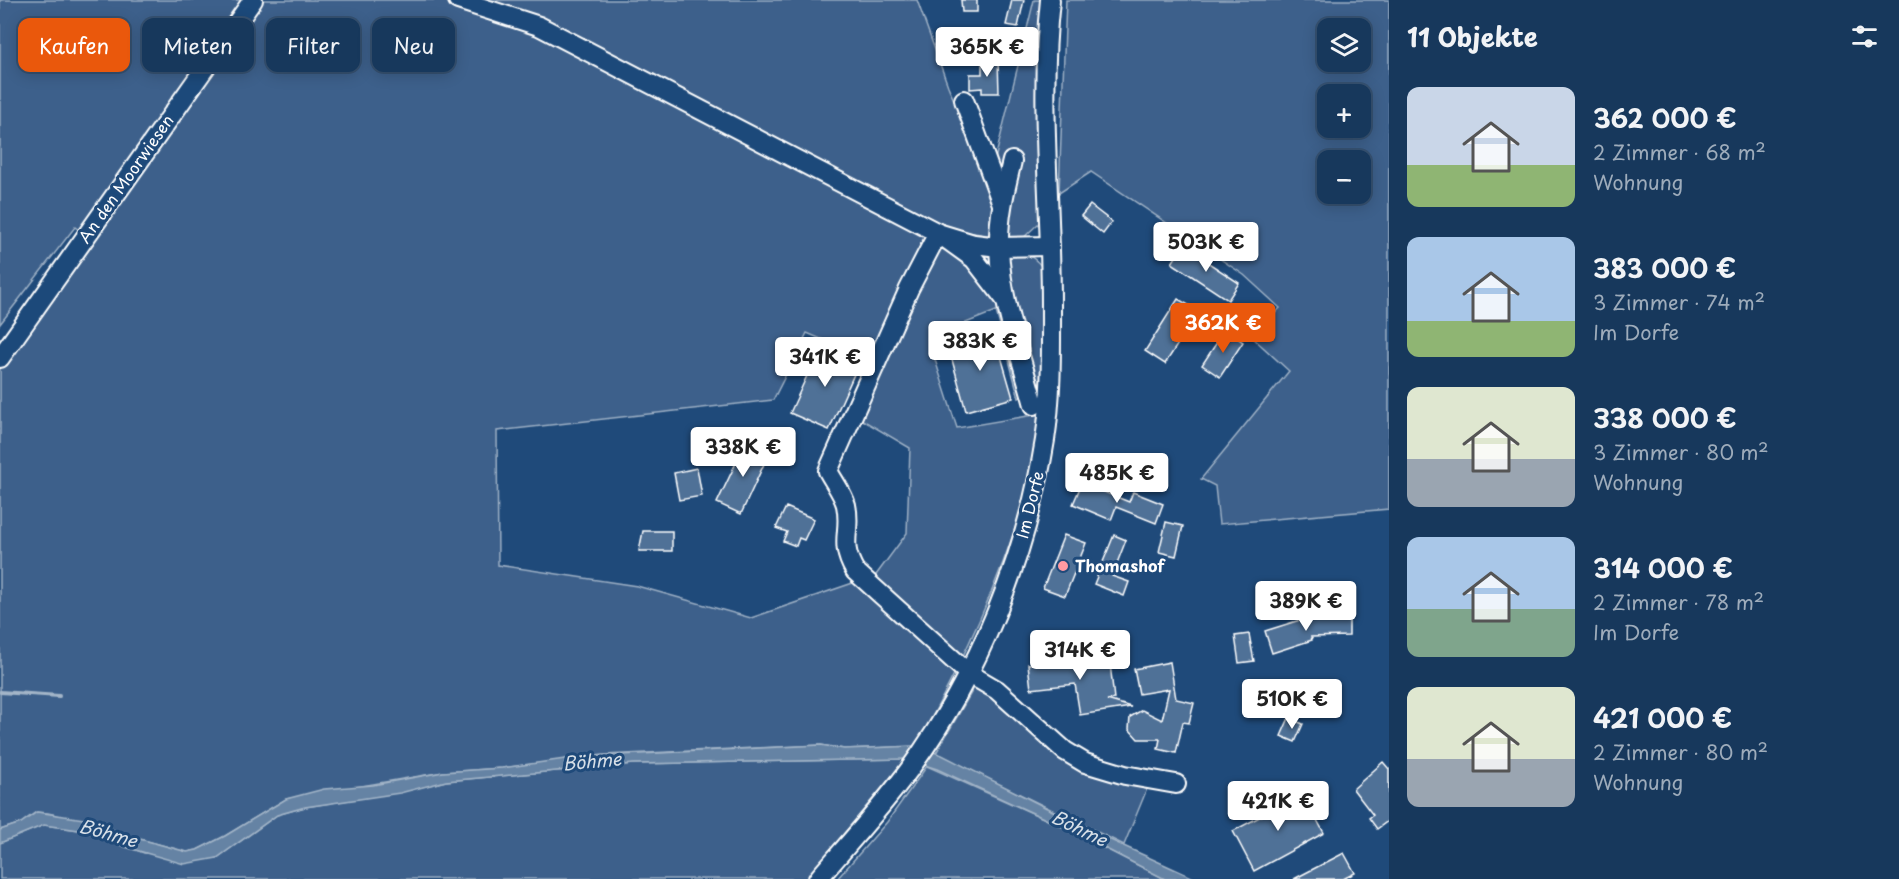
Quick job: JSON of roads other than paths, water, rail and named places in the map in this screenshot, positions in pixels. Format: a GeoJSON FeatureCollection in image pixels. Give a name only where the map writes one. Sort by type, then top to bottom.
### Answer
{"type":"FeatureCollection","features":[{"type":"Feature","properties":{"kind":"street","name":"An den Moorwiesen"},"geometry":{"type":"LineString","coordinates":[[3,346],[253,0]]}},
{"type":"Feature","properties":{"kind":"street"},"geometry":{"type":"LineString","coordinates":[[458,0],[539,26],[938,233],[974,259],[1005,299]]}},
{"type":"Feature","properties":{"kind":"street","name":"Im Dorfe"},"geometry":{"type":"LineString","coordinates":[[818,879],[880,808],[930,740],[968,673],[1003,596],[1033,501],[1045,438],[1050,368],[1047,97],[1050,0]]}},
{"type":"Feature","properties":{"kind":"street"},"geometry":{"type":"LineString","coordinates":[[964,100],[1002,204]]}},
{"type":"Feature","properties":{"kind":"street"},"geometry":{"type":"LineString","coordinates":[[1012,161],[1002,204],[999,247],[1005,299],[1034,405]]}},
{"type":"Feature","properties":{"kind":"street"},"geometry":{"type":"LineString","coordinates":[[938,233],[974,244],[999,247],[1050,246]]}},
{"type":"Feature","properties":{"kind":"street"},"geometry":{"type":"LineString","coordinates":[[938,233],[909,289],[828,471],[846,504],[847,557],[855,571],[968,673],[997,690],[1048,738],[1085,764],[1125,775],[1176,784]]}},
{"type":"Feature","properties":{"kind":"water","name":"Böhme"},"geometry":{"type":"Polygon","coordinates":[[[821,745],[844,749],[916,746],[942,755],[1104,837],[1196,879],[1165,879],[1061,826],[937,769],[906,759],[634,764],[446,781],[400,793],[305,807],[277,815],[217,858],[184,864],[125,847],[86,831],[44,825],[0,843],[0,830],[21,823],[37,812],[84,819],[129,836],[187,852],[197,850],[225,836],[286,799],[324,789],[373,785],[443,772],[502,768],[579,757],[821,745]]]}},
{"type":"Feature","properties":{"kind":"waterway"},"geometry":{"type":"LineString","coordinates":[[0,692],[59,696]]}},
{"type":"Feature","properties":{"kind":"place","name":"Thomashof"},"geometry":{"type":"Point","coordinates":[1063,566]}}]}
